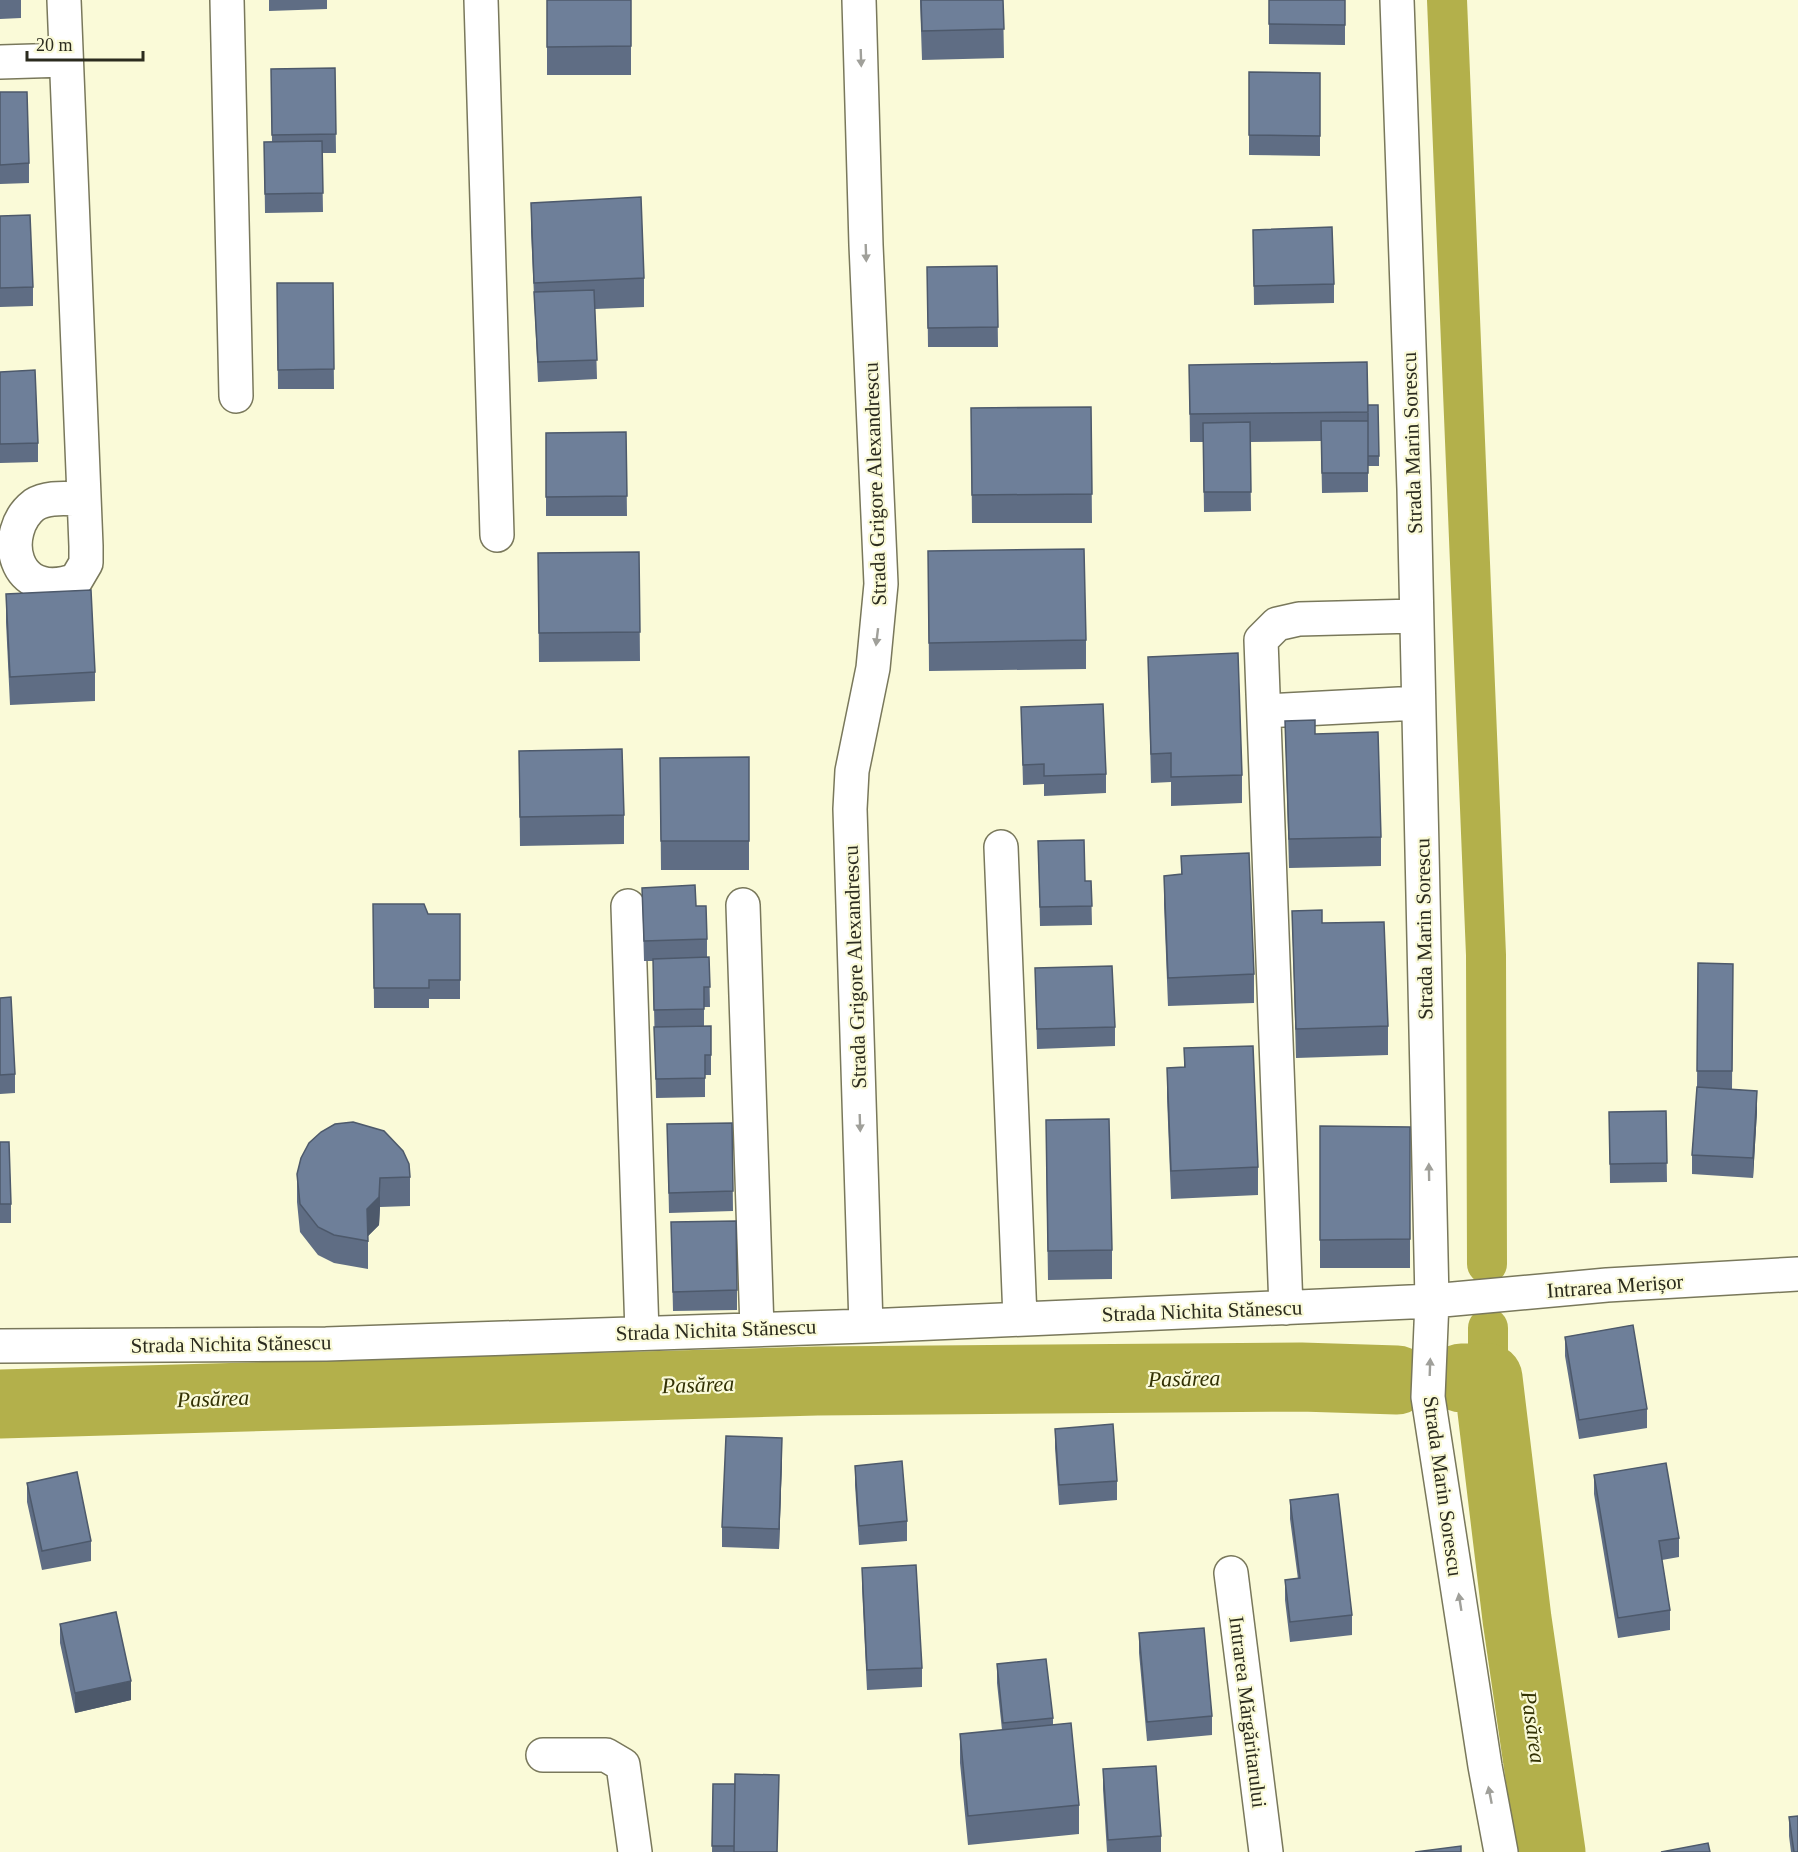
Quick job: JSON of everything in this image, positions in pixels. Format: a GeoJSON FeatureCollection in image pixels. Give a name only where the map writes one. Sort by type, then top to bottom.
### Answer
{"type":"FeatureCollection","features":[{"type":"Feature","properties":{"kind":"street"},"geometry":{"type":"LineString","coordinates":[[64,0],[84,499]]}},
{"type":"Feature","properties":{"kind":"street"},"geometry":{"type":"LineString","coordinates":[[226,0],[236,396]]}},
{"type":"Feature","properties":{"kind":"street"},"geometry":{"type":"LineString","coordinates":[[481,0],[497,535]]}},
{"type":"Feature","properties":{"kind":"street","name":"Strada Grigore Alexandrescu"},"geometry":{"type":"LineString","coordinates":[[859,0],[866,245],[881,584],[873,668],[852,771],[850,809],[866,1326]]}},
{"type":"Feature","properties":{"kind":"street","name":"Strada Marin Sorescu"},"geometry":{"type":"LineString","coordinates":[[1396,0],[1414,489],[1432,1301],[1428,1397],[1485,1766],[1501,1852]]}},
{"type":"Feature","properties":{"kind":"street"},"geometry":{"type":"LineString","coordinates":[[0,62],[66,60]]}},
{"type":"Feature","properties":{"kind":"street"},"geometry":{"type":"LineString","coordinates":[[1286,1308],[1261,640],[1277,624],[1299,620],[1416,616]]}},
{"type":"Feature","properties":{"kind":"street"},"geometry":{"type":"LineString","coordinates":[[1264,711],[1418,704]]}},
{"type":"Feature","properties":{"kind":"street"},"geometry":{"type":"LineString","coordinates":[[1001,847],[1020,1318]]}},
{"type":"Feature","properties":{"kind":"street"},"geometry":{"type":"LineString","coordinates":[[743,905],[757,1329]]}},
{"type":"Feature","properties":{"kind":"street"},"geometry":{"type":"LineString","coordinates":[[628,906],[642,1333]]}},
{"type":"Feature","properties":{"kind":"street","name":"Intrarea Merișor"},"geometry":{"type":"LineString","coordinates":[[1432,1301],[1607,1285],[1798,1274]]}},
{"type":"Feature","properties":{"kind":"street","name":"Strada Nichita Stănescu"},"geometry":{"type":"LineString","coordinates":[[0,1346],[326,1344],[866,1326],[1432,1301]]}},
{"type":"Feature","properties":{"kind":"street","name":"Intrarea Mărgăritarului"},"geometry":{"type":"LineString","coordinates":[[1231,1573],[1266,1852]]}},
{"type":"Feature","properties":{"kind":"street"},"geometry":{"type":"LineString","coordinates":[[543,1755],[606,1755],[623,1765],[635,1852]]}},
{"type":"Feature","properties":{"kind":"building"},"geometry":{"type":"Polygon","coordinates":[[[547,0],[631,0],[631,46],[547,47],[547,0]]]}},
{"type":"Feature","properties":{"kind":"building"},"geometry":{"type":"Polygon","coordinates":[[[921,0],[1003,0],[1004,29],[922,31],[921,0]]]}},
{"type":"Feature","properties":{"kind":"building"},"geometry":{"type":"Polygon","coordinates":[[[1269,0],[1345,0],[1345,25],[1269,24],[1269,0]]]}},
{"type":"Feature","properties":{"kind":"building"},"geometry":{"type":"Polygon","coordinates":[[[335,68],[336,134],[272,135],[271,69],[335,68]]]}},
{"type":"Feature","properties":{"kind":"building"},"geometry":{"type":"Polygon","coordinates":[[[1249,72],[1320,73],[1320,136],[1249,135],[1249,72]]]}},
{"type":"Feature","properties":{"kind":"building"},"geometry":{"type":"Polygon","coordinates":[[[0,92],[27,92],[29,163],[0,165],[0,92]]]}},
{"type":"Feature","properties":{"kind":"building"},"geometry":{"type":"Polygon","coordinates":[[[322,141],[323,193],[265,194],[264,142],[322,141]]]}},
{"type":"Feature","properties":{"kind":"building"},"geometry":{"type":"Polygon","coordinates":[[[641,197],[644,278],[534,283],[531,203],[641,197]]]}},
{"type":"Feature","properties":{"kind":"building"},"geometry":{"type":"Polygon","coordinates":[[[30,215],[33,287],[0,288],[0,216],[30,215]]]}},
{"type":"Feature","properties":{"kind":"building"},"geometry":{"type":"Polygon","coordinates":[[[1332,227],[1334,284],[1254,286],[1253,230],[1332,227]]]}},
{"type":"Feature","properties":{"kind":"building"},"geometry":{"type":"Polygon","coordinates":[[[997,266],[998,327],[928,328],[927,267],[997,266]]]}},
{"type":"Feature","properties":{"kind":"building"},"geometry":{"type":"Polygon","coordinates":[[[277,283],[333,283],[334,369],[278,370],[277,283]]]}},
{"type":"Feature","properties":{"kind":"building"},"geometry":{"type":"Polygon","coordinates":[[[594,290],[597,360],[538,362],[534,292],[594,290]]]}},
{"type":"Feature","properties":{"kind":"building"},"geometry":{"type":"Polygon","coordinates":[[[1367,362],[1368,412],[1190,414],[1189,365],[1367,362]]]}},
{"type":"Feature","properties":{"kind":"building"},"geometry":{"type":"Polygon","coordinates":[[[35,370],[38,443],[0,444],[0,372],[35,370]]]}},
{"type":"Feature","properties":{"kind":"building"},"geometry":{"type":"Polygon","coordinates":[[[1368,405],[1378,405],[1379,456],[1368,456],[1368,405]]]}},
{"type":"Feature","properties":{"kind":"building"},"geometry":{"type":"Polygon","coordinates":[[[1091,407],[1092,494],[972,495],[971,408],[1091,407]]]}},
{"type":"Feature","properties":{"kind":"building"},"geometry":{"type":"Polygon","coordinates":[[[1321,421],[1368,421],[1368,473],[1322,473],[1321,421]]]}},
{"type":"Feature","properties":{"kind":"building"},"geometry":{"type":"Polygon","coordinates":[[[1250,422],[1251,492],[1204,492],[1203,423],[1250,422]]]}},
{"type":"Feature","properties":{"kind":"building"},"geometry":{"type":"Polygon","coordinates":[[[626,432],[627,496],[546,497],[546,433],[626,432]]]}},
{"type":"Feature","properties":{"kind":"building"},"geometry":{"type":"Polygon","coordinates":[[[1084,549],[1086,640],[929,643],[928,551],[1084,549]]]}},
{"type":"Feature","properties":{"kind":"building"},"geometry":{"type":"Polygon","coordinates":[[[639,552],[640,632],[539,633],[538,553],[639,552]]]}},
{"type":"Feature","properties":{"kind":"building"},"geometry":{"type":"Polygon","coordinates":[[[91,590],[95,672],[10,677],[6,594],[91,590]]]}},
{"type":"Feature","properties":{"kind":"building"},"geometry":{"type":"Polygon","coordinates":[[[1238,653],[1242,775],[1171,777],[1171,753],[1151,754],[1148,657],[1238,653]]]}},
{"type":"Feature","properties":{"kind":"building"},"geometry":{"type":"Polygon","coordinates":[[[1103,704],[1106,774],[1044,776],[1044,764],[1023,765],[1021,707],[1103,704]]]}},
{"type":"Feature","properties":{"kind":"building"},"geometry":{"type":"Polygon","coordinates":[[[1315,720],[1315,734],[1378,732],[1381,837],[1289,839],[1285,721],[1315,720]]]}},
{"type":"Feature","properties":{"kind":"building"},"geometry":{"type":"Polygon","coordinates":[[[622,749],[624,815],[520,817],[519,751],[622,749]]]}},
{"type":"Feature","properties":{"kind":"building"},"geometry":{"type":"Polygon","coordinates":[[[749,757],[749,841],[661,841],[660,758],[749,757]]]}},
{"type":"Feature","properties":{"kind":"building"},"geometry":{"type":"Polygon","coordinates":[[[1084,840],[1085,881],[1091,881],[1092,906],[1040,907],[1038,841],[1084,840]]]}},
{"type":"Feature","properties":{"kind":"building"},"geometry":{"type":"Polygon","coordinates":[[[1249,853],[1254,974],[1168,978],[1164,876],[1182,874],[1181,856],[1249,853]]]}},
{"type":"Feature","properties":{"kind":"building"},"geometry":{"type":"Polygon","coordinates":[[[695,885],[696,906],[706,906],[707,939],[644,941],[642,888],[695,885]]]}},
{"type":"Feature","properties":{"kind":"building"},"geometry":{"type":"Polygon","coordinates":[[[373,904],[424,904],[428,914],[460,914],[460,980],[429,980],[429,988],[374,988],[373,904]]]}},
{"type":"Feature","properties":{"kind":"building"},"geometry":{"type":"Polygon","coordinates":[[[1322,910],[1322,923],[1384,922],[1388,1026],[1296,1029],[1292,911],[1322,910]]]}},
{"type":"Feature","properties":{"kind":"building"},"geometry":{"type":"Polygon","coordinates":[[[709,957],[710,987],[704,987],[704,1009],[654,1010],[653,959],[709,957]]]}},
{"type":"Feature","properties":{"kind":"building"},"geometry":{"type":"Polygon","coordinates":[[[1698,963],[1733,964],[1732,1071],[1697,1071],[1698,963]]]}},
{"type":"Feature","properties":{"kind":"building"},"geometry":{"type":"Polygon","coordinates":[[[1112,966],[1115,1027],[1037,1029],[1035,968],[1112,966]]]}},
{"type":"Feature","properties":{"kind":"building"},"geometry":{"type":"Polygon","coordinates":[[[11,997],[15,1074],[0,1075],[0,998],[11,997]]]}},
{"type":"Feature","properties":{"kind":"building"},"geometry":{"type":"Polygon","coordinates":[[[711,1026],[711,1055],[705,1055],[705,1078],[656,1079],[654,1027],[711,1026]]]}},
{"type":"Feature","properties":{"kind":"building"},"geometry":{"type":"Polygon","coordinates":[[[1253,1046],[1258,1167],[1171,1171],[1167,1068],[1185,1067],[1184,1048],[1253,1046]]]}},
{"type":"Feature","properties":{"kind":"building"},"geometry":{"type":"Polygon","coordinates":[[[1697,1087],[1757,1091],[1753,1158],[1692,1155],[1697,1087]]]}},
{"type":"Feature","properties":{"kind":"building"},"geometry":{"type":"Polygon","coordinates":[[[1666,1111],[1667,1163],[1610,1164],[1609,1112],[1666,1111]]]}},
{"type":"Feature","properties":{"kind":"building"},"geometry":{"type":"Polygon","coordinates":[[[1109,1119],[1112,1250],[1048,1251],[1046,1120],[1109,1119]]]}},
{"type":"Feature","properties":{"kind":"building"},"geometry":{"type":"Polygon","coordinates":[[[353,1122],[384,1131],[403,1151],[409,1164],[410,1177],[380,1178],[379,1197],[367,1209],[368,1241],[334,1235],[318,1227],[300,1204],[297,1174],[301,1158],[309,1143],[321,1132],[335,1124],[353,1122]]]}},
{"type":"Feature","properties":{"kind":"building"},"geometry":{"type":"Polygon","coordinates":[[[732,1123],[733,1191],[669,1193],[667,1124],[732,1123]]]}},
{"type":"Feature","properties":{"kind":"building"},"geometry":{"type":"Polygon","coordinates":[[[1320,1126],[1410,1127],[1410,1239],[1320,1240],[1320,1126]]]}},
{"type":"Feature","properties":{"kind":"building"},"geometry":{"type":"Polygon","coordinates":[[[0,1142],[9,1142],[11,1204],[0,1204],[0,1142]]]}},
{"type":"Feature","properties":{"kind":"building"},"geometry":{"type":"Polygon","coordinates":[[[736,1221],[737,1290],[673,1292],[671,1222],[736,1221]]]}},
{"type":"Feature","properties":{"kind":"building"},"geometry":{"type":"Polygon","coordinates":[[[1633,1325],[1647,1409],[1579,1420],[1565,1337],[1633,1325]]]}},
{"type":"Feature","properties":{"kind":"building"},"geometry":{"type":"Polygon","coordinates":[[[1113,1424],[1117,1481],[1059,1485],[1055,1429],[1113,1424]]]}},
{"type":"Feature","properties":{"kind":"building"},"geometry":{"type":"Polygon","coordinates":[[[726,1436],[782,1438],[779,1529],[722,1527],[726,1436]]]}},
{"type":"Feature","properties":{"kind":"building"},"geometry":{"type":"Polygon","coordinates":[[[902,1461],[907,1521],[859,1526],[855,1466],[902,1461]]]}},
{"type":"Feature","properties":{"kind":"building"},"geometry":{"type":"Polygon","coordinates":[[[1666,1463],[1679,1538],[1659,1541],[1670,1610],[1618,1618],[1594,1475],[1666,1463]]]}},
{"type":"Feature","properties":{"kind":"building"},"geometry":{"type":"Polygon","coordinates":[[[77,1472],[91,1541],[42,1551],[27,1483],[77,1472]]]}},
{"type":"Feature","properties":{"kind":"building"},"geometry":{"type":"Polygon","coordinates":[[[1338,1494],[1352,1615],[1290,1622],[1285,1580],[1300,1578],[1290,1500],[1338,1494]]]}},
{"type":"Feature","properties":{"kind":"building"},"geometry":{"type":"Polygon","coordinates":[[[916,1565],[922,1668],[867,1670],[862,1568],[916,1565]]]}},
{"type":"Feature","properties":{"kind":"building"},"geometry":{"type":"Polygon","coordinates":[[[116,1612],[131,1681],[75,1693],[60,1624],[116,1612]]]}},
{"type":"Feature","properties":{"kind":"building"},"geometry":{"type":"Polygon","coordinates":[[[1204,1628],[1212,1716],[1147,1722],[1139,1633],[1204,1628]]]}},
{"type":"Feature","properties":{"kind":"building"},"geometry":{"type":"Polygon","coordinates":[[[1046,1659],[1053,1718],[1003,1723],[997,1664],[1046,1659]]]}},
{"type":"Feature","properties":{"kind":"building"},"geometry":{"type":"Polygon","coordinates":[[[1071,1723],[1079,1805],[968,1816],[960,1734],[1071,1723]]]}},
{"type":"Feature","properties":{"kind":"building"},"geometry":{"type":"Polygon","coordinates":[[[1156,1766],[1161,1836],[1108,1840],[1103,1769],[1156,1766]]]}},
{"type":"Feature","properties":{"kind":"building"},"geometry":{"type":"Polygon","coordinates":[[[735,1774],[779,1775],[777,1852],[734,1852],[735,1774]]]}},
{"type":"Feature","properties":{"kind":"building"},"geometry":{"type":"Polygon","coordinates":[[[713,1784],[735,1784],[734,1846],[712,1846],[713,1784]]]}},
{"type":"Feature","properties":{"kind":"building"},"geometry":{"type":"Polygon","coordinates":[[[1798,1816],[1798,1852],[1794,1852],[1789,1817],[1798,1816]]]}},
{"type":"Feature","properties":{"kind":"building"},"geometry":{"type":"Polygon","coordinates":[[[1708,1843],[1710,1852],[1661,1852],[1708,1843]]]}},
{"type":"Feature","properties":{"kind":"building"},"geometry":{"type":"Polygon","coordinates":[[[1461,1846],[1461,1852],[1415,1852],[1461,1846]]]}},
{"type":"Feature","properties":{"kind":"waterway"},"geometry":{"type":"LineString","coordinates":[[1447,0],[1486,955],[1487,1264]]}},
{"type":"Feature","properties":{"kind":"waterway"},"geometry":{"type":"LineString","coordinates":[[1488,1328],[1488,1378]]}},
{"type":"Feature","properties":{"kind":"waterway","name":"Pasărea"},"geometry":{"type":"LineString","coordinates":[[0,1404],[817,1381],[1301,1377],[1397,1380]]}},
{"type":"Feature","properties":{"kind":"waterway","name":"Pasărea"},"geometry":{"type":"LineString","coordinates":[[1461,1378],[1488,1378],[1517,1619],[1551,1852]]}}]}
